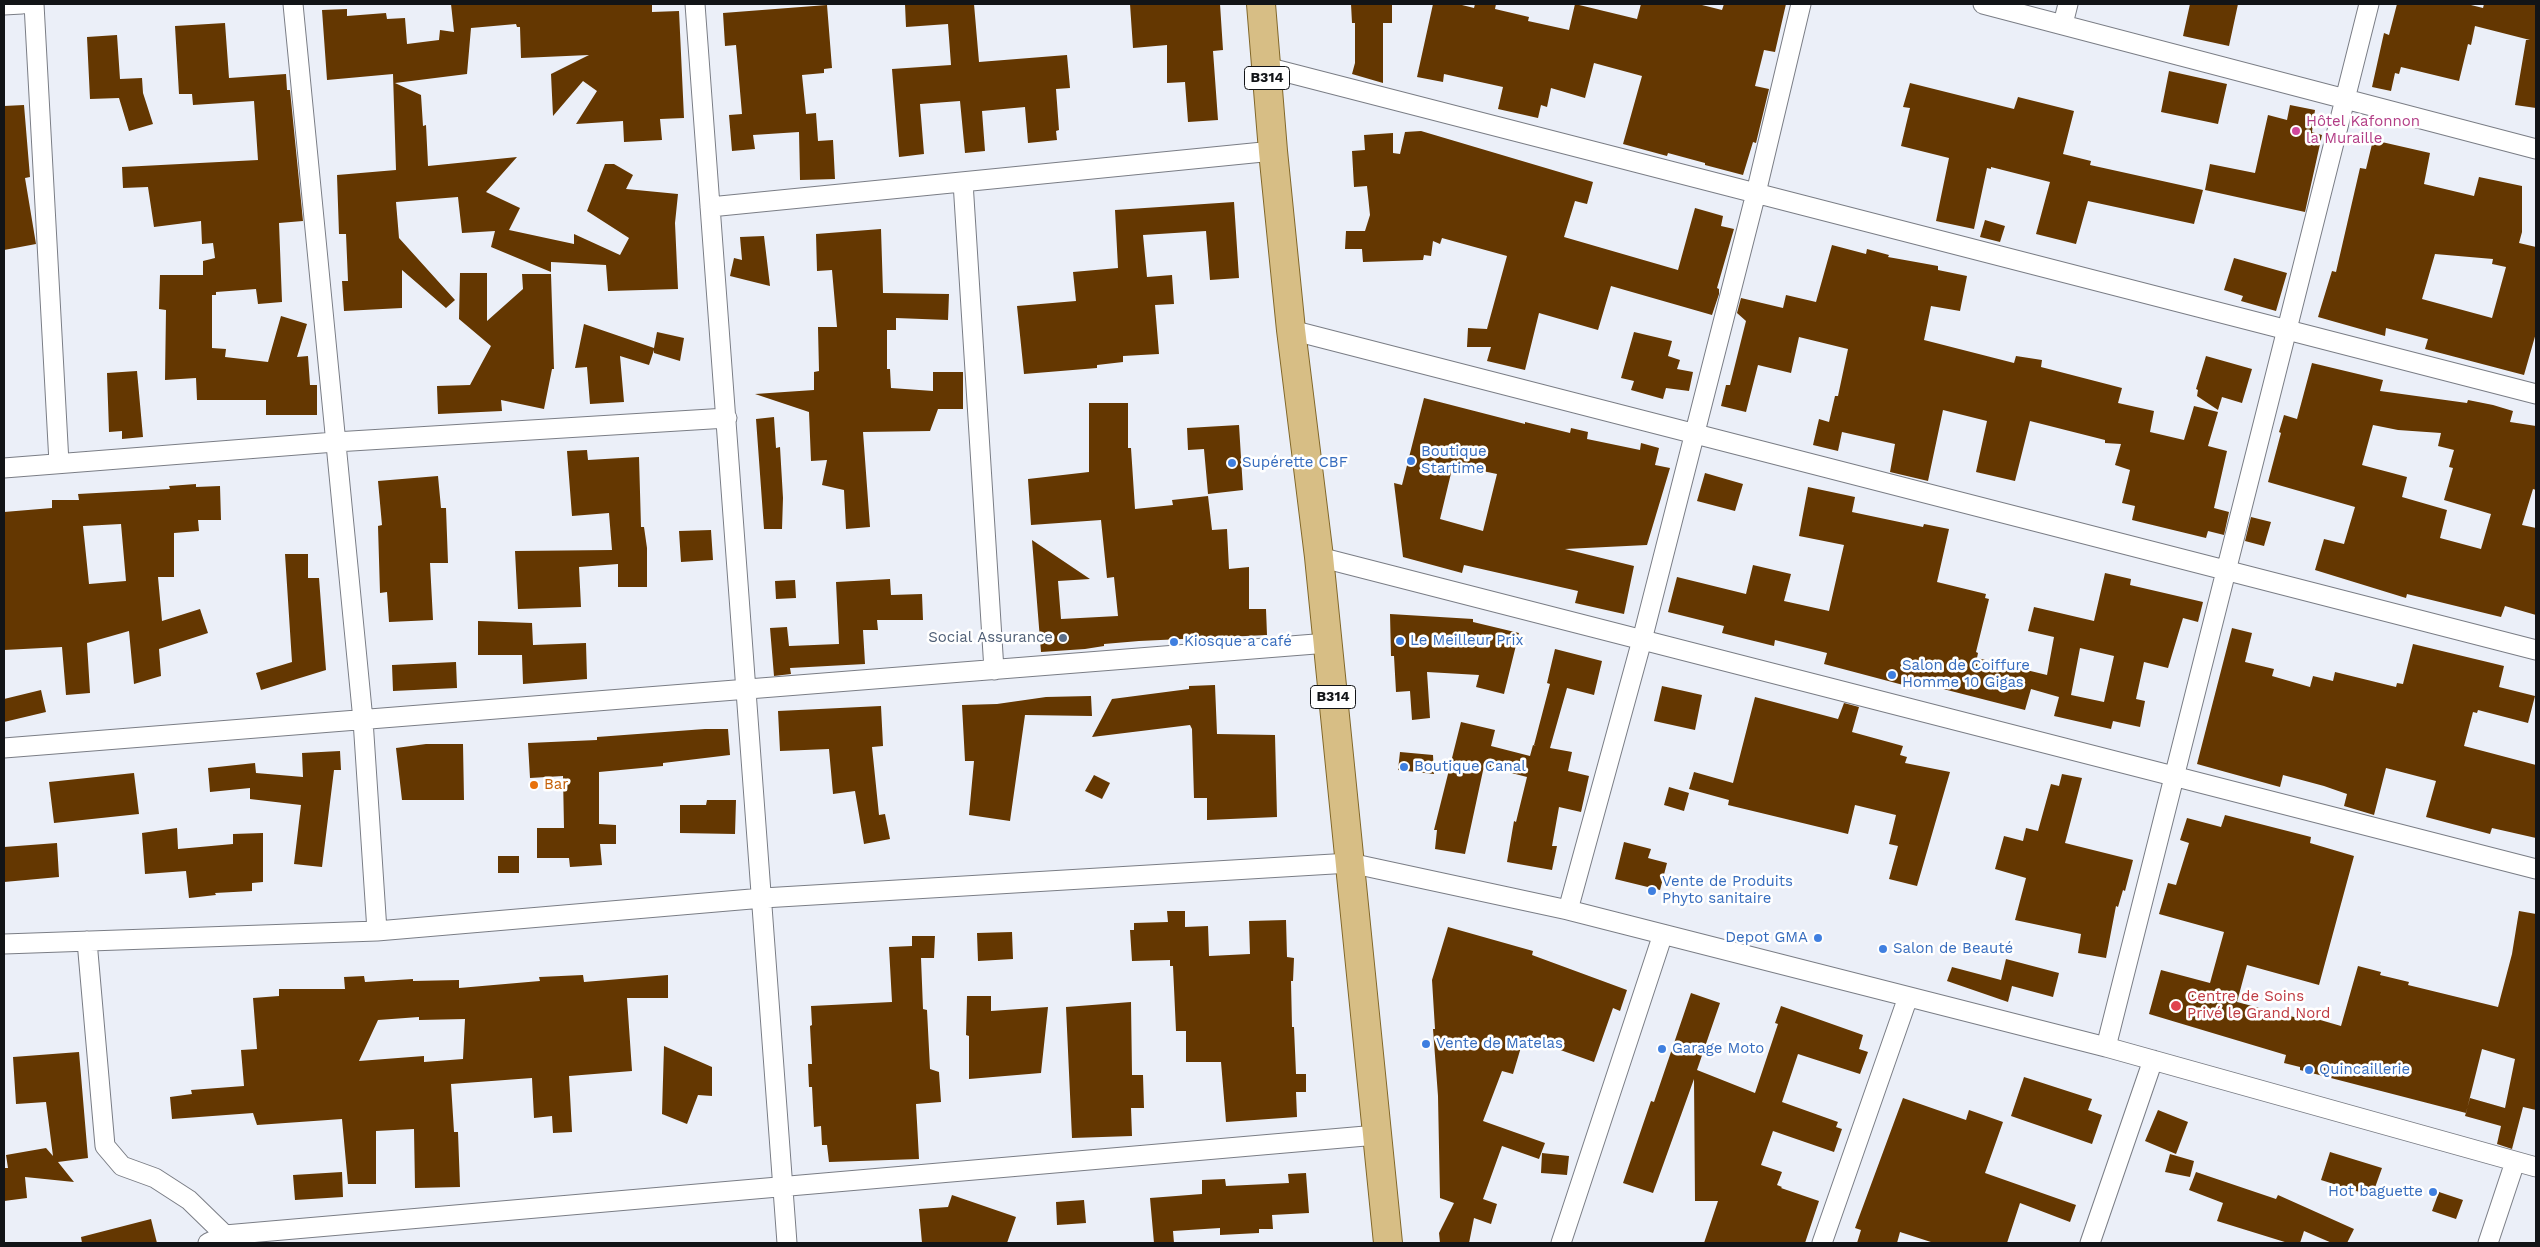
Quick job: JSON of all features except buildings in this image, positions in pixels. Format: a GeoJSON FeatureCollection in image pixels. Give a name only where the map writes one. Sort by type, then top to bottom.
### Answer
{"type":"FeatureCollection","features":[{"type":"Feature","properties":{"kind":"main road","name":"B314"},"geometry":{"type":"LineString","coordinates":[[1261,4],[1273,151],[1291,330],[1319,557],[1388,1243]]}},
{"type":"Feature","properties":{"kind":"street"},"geometry":{"type":"LineString","coordinates":[[4,6],[22,4]]}},
{"type":"Feature","properties":{"kind":"street"},"geometry":{"type":"LineString","coordinates":[[34,4],[59,463]]}},
{"type":"Feature","properties":{"kind":"street"},"geometry":{"type":"LineString","coordinates":[[293,4],[362,720],[376,931]]}},
{"type":"Feature","properties":{"kind":"street"},"geometry":{"type":"LineString","coordinates":[[695,4],[763,898],[787,1243]]}},
{"type":"Feature","properties":{"kind":"street"},"geometry":{"type":"LineString","coordinates":[[1568,910],[1642,640],[1756,194],[1801,4]]}},
{"type":"Feature","properties":{"kind":"street"},"geometry":{"type":"LineString","coordinates":[[1982,4],[2536,148]]}},
{"type":"Feature","properties":{"kind":"street"},"geometry":{"type":"LineString","coordinates":[[2064,24],[2068,4]]}},
{"type":"Feature","properties":{"kind":"street"},"geometry":{"type":"LineString","coordinates":[[2106,1047],[2369,4]]}},
{"type":"Feature","properties":{"kind":"street"},"geometry":{"type":"LineString","coordinates":[[1266,67],[2536,394]]}},
{"type":"Feature","properties":{"kind":"street"},"geometry":{"type":"LineString","coordinates":[[710,207],[1273,151]]}},
{"type":"Feature","properties":{"kind":"street"},"geometry":{"type":"LineString","coordinates":[[963,182],[994,670]]}},
{"type":"Feature","properties":{"kind":"street"},"geometry":{"type":"LineString","coordinates":[[1291,330],[2536,650]]}},
{"type":"Feature","properties":{"kind":"street"},"geometry":{"type":"LineString","coordinates":[[4,468],[335,442],[727,418]]}},
{"type":"Feature","properties":{"kind":"street"},"geometry":{"type":"LineString","coordinates":[[1319,557],[2536,869]]}},
{"type":"Feature","properties":{"kind":"street"},"geometry":{"type":"LineString","coordinates":[[4,748],[1328,643]]}},
{"type":"Feature","properties":{"kind":"street"},"geometry":{"type":"LineString","coordinates":[[4,944],[376,931],[763,898],[1350,863],[1568,910],[1908,996],[2106,1047],[2536,1167]]}},
{"type":"Feature","properties":{"kind":"street"},"geometry":{"type":"LineString","coordinates":[[1561,1243],[1663,934]]}},
{"type":"Feature","properties":{"kind":"street"},"geometry":{"type":"LineString","coordinates":[[87,941],[105,1146],[122,1166],[155,1178],[190,1200],[225,1235]]}},
{"type":"Feature","properties":{"kind":"street"},"geometry":{"type":"LineString","coordinates":[[1822,1243],[1908,996]]}},
{"type":"Feature","properties":{"kind":"street"},"geometry":{"type":"LineString","coordinates":[[2090,1243],[2153,1060]]}},
{"type":"Feature","properties":{"kind":"street"},"geometry":{"type":"LineString","coordinates":[[208,1243],[225,1235],[1377,1134]]}},
{"type":"Feature","properties":{"kind":"street"},"geometry":{"type":"LineString","coordinates":[[2488,1243],[2515,1162]]}},
{"type":"Feature","properties":{"kind":"place","name":"Hôtel Kafonnon la Muraille"},"geometry":{"type":"Point","coordinates":[2296,131]}},
{"type":"Feature","properties":{"kind":"place","name":"Boutique Startime"},"geometry":{"type":"Point","coordinates":[1411,461]}},
{"type":"Feature","properties":{"kind":"place","name":"Supérette CBF"},"geometry":{"type":"Point","coordinates":[1232,463]}},
{"type":"Feature","properties":{"kind":"place","name":"Social Assurance"},"geometry":{"type":"Point","coordinates":[1063,638]}},
{"type":"Feature","properties":{"kind":"place","name":"Le Meilleur Prix"},"geometry":{"type":"Point","coordinates":[1400,641]}},
{"type":"Feature","properties":{"kind":"place","name":"Kiosque a café"},"geometry":{"type":"Point","coordinates":[1174,642]}},
{"type":"Feature","properties":{"kind":"place","name":"Salon de Coiffure Homme 10 Gigas"},"geometry":{"type":"Point","coordinates":[1892,675]}},
{"type":"Feature","properties":{"kind":"place","name":"Boutique Canal"},"geometry":{"type":"Point","coordinates":[1404,767]}},
{"type":"Feature","properties":{"kind":"place","name":"Bar"},"geometry":{"type":"Point","coordinates":[534,785]}},
{"type":"Feature","properties":{"kind":"place","name":"Vente de Produits Phyto sanitaire"},"geometry":{"type":"Point","coordinates":[1652,891]}},
{"type":"Feature","properties":{"kind":"place","name":"Depot GMA"},"geometry":{"type":"Point","coordinates":[1818,938]}},
{"type":"Feature","properties":{"kind":"place","name":"Salon de Beauté"},"geometry":{"type":"Point","coordinates":[1883,949]}},
{"type":"Feature","properties":{"kind":"place","name":"Centre de Soins Privé le Grand Nord"},"geometry":{"type":"Point","coordinates":[2176,1006]}},
{"type":"Feature","properties":{"kind":"place","name":"Vente de Matelas"},"geometry":{"type":"Point","coordinates":[1426,1044]}},
{"type":"Feature","properties":{"kind":"place","name":"Garage Moto"},"geometry":{"type":"Point","coordinates":[1662,1049]}},
{"type":"Feature","properties":{"kind":"place","name":"Quincaillerie"},"geometry":{"type":"Point","coordinates":[2309,1070]}},
{"type":"Feature","properties":{"kind":"place","name":"Hot baguette"},"geometry":{"type":"Point","coordinates":[2433,1192]}}]}
